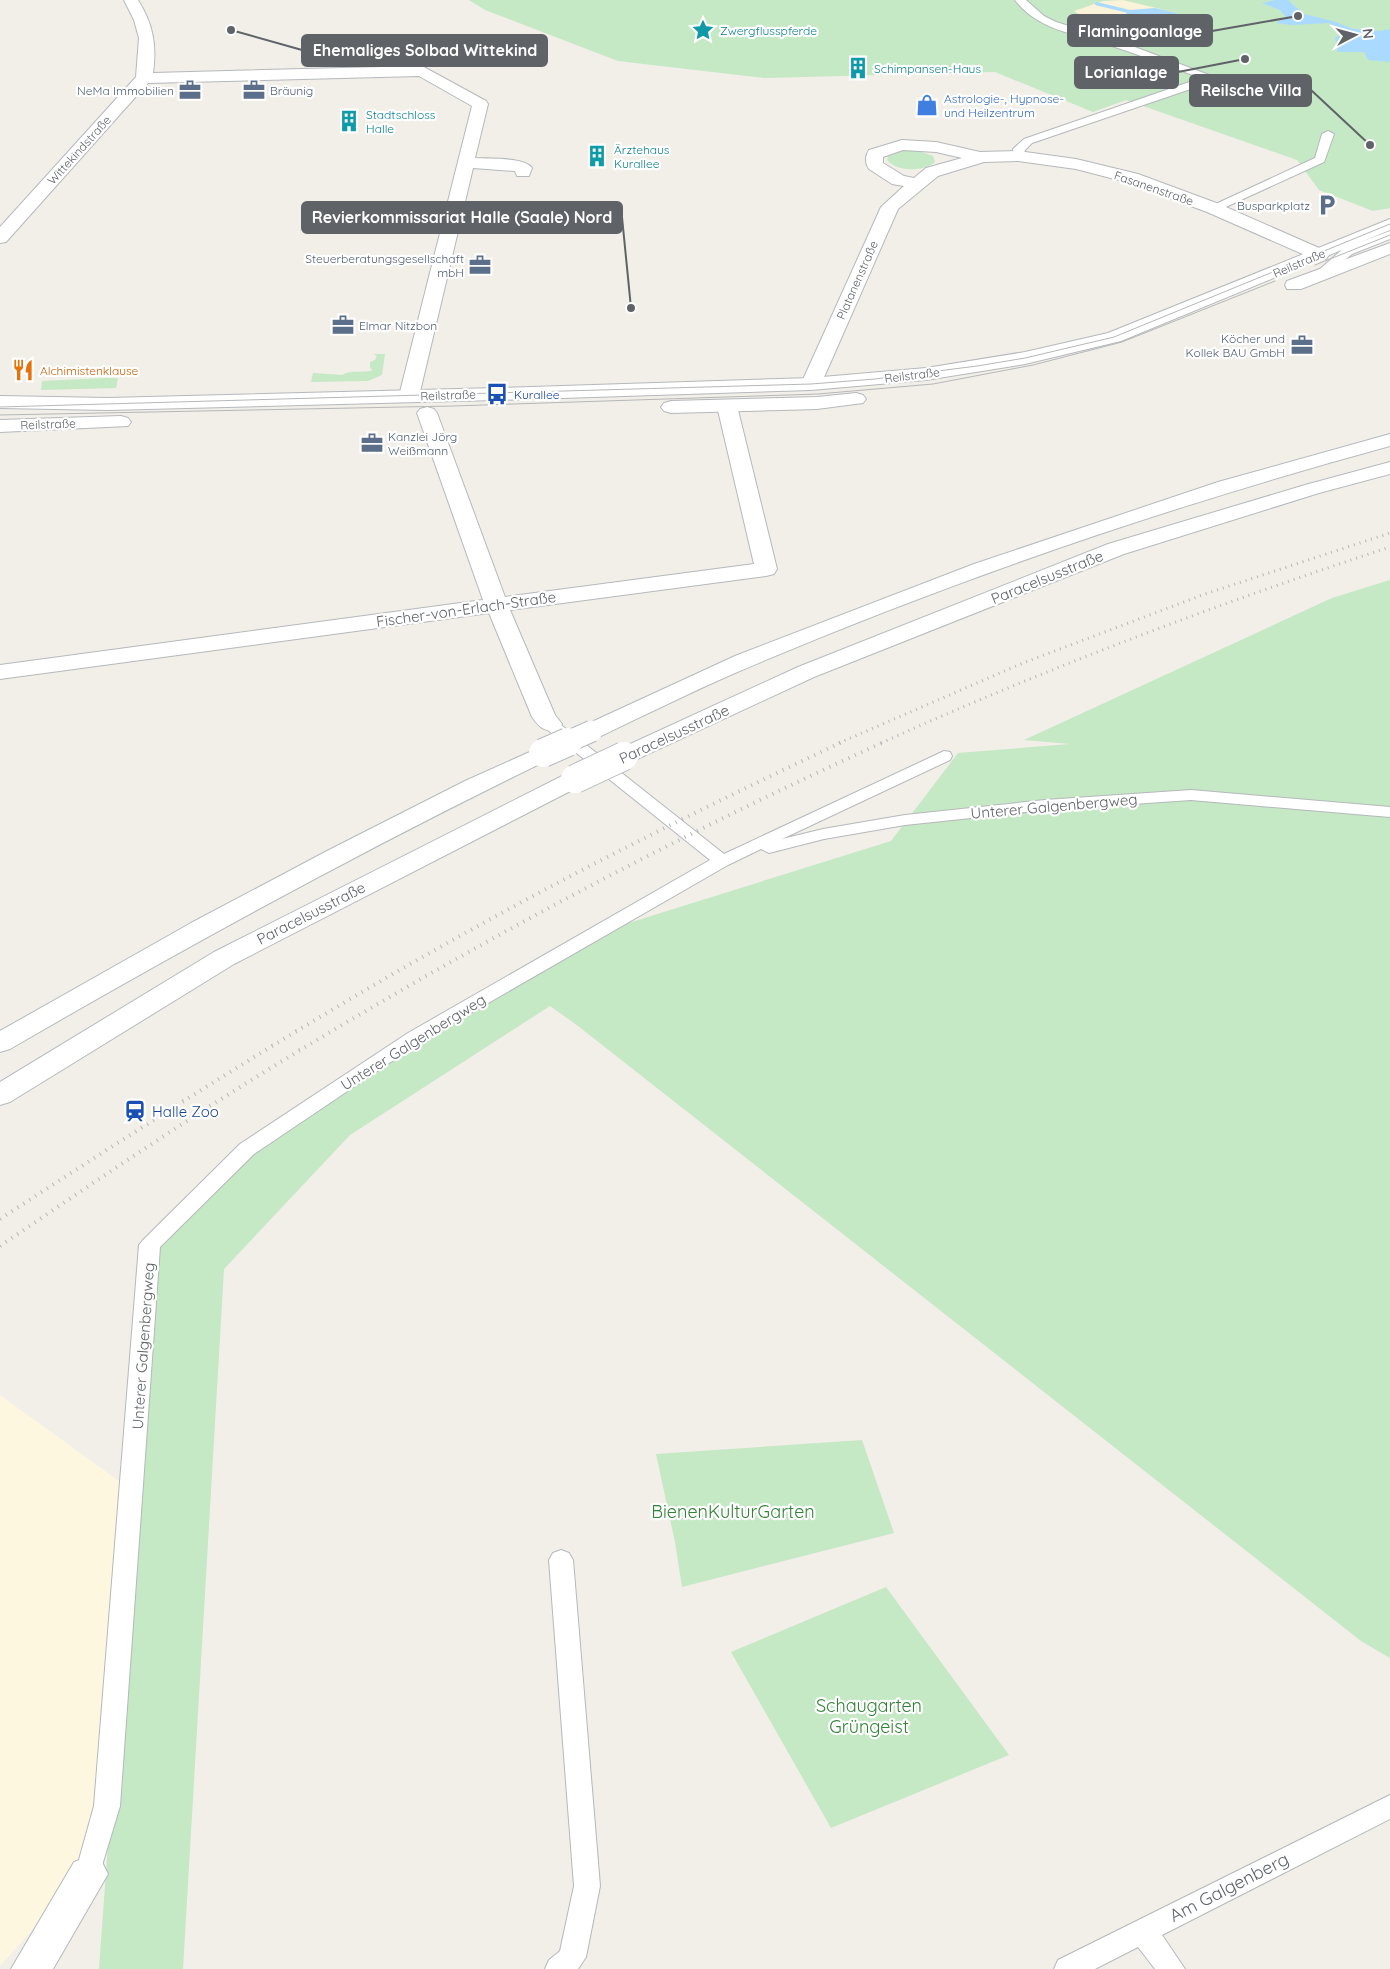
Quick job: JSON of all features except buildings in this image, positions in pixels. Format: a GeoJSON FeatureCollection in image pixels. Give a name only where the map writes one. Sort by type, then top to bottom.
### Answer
{"type":"FeatureCollection","features":[{"type":"Feature","properties":{"kind":"street"},"geometry":{"type":"LineString","coordinates":[[131,0],[145,25],[148,43],[144,78],[422,71],[480,104],[409,396]]}},
{"type":"Feature","properties":{"kind":"street","name":"Wittekindstraße"},"geometry":{"type":"LineString","coordinates":[[0,238],[144,78]]}},
{"type":"Feature","properties":{"kind":"street"},"geometry":{"type":"LineString","coordinates":[[916,184],[898,180],[875,165],[875,154],[902,144],[936,148],[980,157]]}},
{"type":"Feature","properties":{"kind":"street","name":"Fasanenstraße"},"geometry":{"type":"LineString","coordinates":[[980,157],[1018,156],[1076,164],[1132,178],[1213,208],[1320,255]]}},
{"type":"Feature","properties":{"kind":"street","name":"Platanenstraße"},"geometry":{"type":"LineString","coordinates":[[810,384],[890,207],[932,172],[980,157]]}},
{"type":"Feature","properties":{"kind":"street"},"geometry":{"type":"LineString","coordinates":[[466,163],[520,166],[524,168],[523,172]]}},
{"type":"Feature","properties":{"kind":"street","name":"Reilstraße"},"geometry":{"type":"LineString","coordinates":[[0,402],[108,404],[409,396],[810,384],[892,377],[1025,358],[1114,337],[1320,255],[1390,224]]}},
{"type":"Feature","properties":{"kind":"street","name":"Reilstraße"},"geometry":{"type":"LineString","coordinates":[[957,388],[1041,371],[1130,349],[1390,248]]}},
{"type":"Feature","properties":{"kind":"street","name":"Reilstraße"},"geometry":{"type":"LineString","coordinates":[[0,426],[726,406],[817,402],[929,392]]}},
{"type":"Feature","properties":{"kind":"street","name":"Reilstraße"},"geometry":{"type":"LineString","coordinates":[[409,396],[426,413]]}},
{"type":"Feature","properties":{"kind":"street","name":"Fischer-von-Erlach-Straße"},"geometry":{"type":"LineString","coordinates":[[0,672],[766,569],[726,406]]}},
{"type":"Feature","properties":{"kind":"street"},"geometry":{"type":"LineString","coordinates":[[426,413],[496,604],[544,717],[550,724]]}},
{"type":"Feature","properties":{"kind":"street","name":"Paracelsusstraße"},"geometry":{"type":"LineString","coordinates":[[0,1043],[165,948],[468,788],[742,662],[998,564],[1217,490],[1390,440]]}},
{"type":"Feature","properties":{"kind":"street","name":"Paracelsusstraße"},"geometry":{"type":"LineString","coordinates":[[0,1095],[224,958],[575,779],[806,672],[1116,549],[1312,489],[1390,468]]}},
{"type":"Feature","properties":{"kind":"street","name":"Unterer Galgenbergweg"},"geometry":{"type":"LineString","coordinates":[[31,1969],[88,1874]]}},
{"type":"Feature","properties":{"kind":"lane"},"geometry":{"type":"LineString","coordinates":[[1020,0],[1032,13],[1062,27],[1236,87]]}},
{"type":"Feature","properties":{"kind":"lane"},"geometry":{"type":"LineString","coordinates":[[1018,156],[1019,149],[1028,141],[1211,78]]}},
{"type":"Feature","properties":{"kind":"lane"},"geometry":{"type":"LineString","coordinates":[[1213,208],[1258,191],[1276,179],[1320,160],[1328,134]]}},
{"type":"Feature","properties":{"kind":"lane"},"geometry":{"type":"LineString","coordinates":[[1318,276],[1348,251],[1390,235]]}},
{"type":"Feature","properties":{"kind":"lane"},"geometry":{"type":"LineString","coordinates":[[550,724],[722,861]]}},
{"type":"Feature","properties":{"kind":"lane","name":"Unterer Galgenbergweg"},"geometry":{"type":"LineString","coordinates":[[88,1874],[107,1806],[150,1245],[255,1143],[415,1037],[722,861],[944,756]]}},
{"type":"Feature","properties":{"kind":"lane","name":"Unterer Galgenbergweg"},"geometry":{"type":"LineString","coordinates":[[722,861],[823,834],[905,820],[1045,805],[1181,795],[1390,812]]}},
{"type":"Feature","properties":{"kind":"lane"},"geometry":{"type":"LineString","coordinates":[[558,1969],[572,1956],[587,1886],[561,1560]]}},
{"type":"Feature","properties":{"kind":"lane","name":"Am Galgenberg"},"geometry":{"type":"LineString","coordinates":[[1068,1969],[1390,1806]]}},
{"type":"Feature","properties":{"kind":"lane"},"geometry":{"type":"LineString","coordinates":[[1142,1931],[1171,1969]]}},
{"type":"Feature","properties":{"kind":"shaded area"},"geometry":{"type":"Polygon","coordinates":[[[0,1395],[130,1489],[105,1807],[85,1872],[0,1966],[0,1395]]]}},
{"type":"Feature","properties":{"kind":"green space"},"geometry":{"type":"Polygon","coordinates":[[[469,0],[1390,0],[1390,208],[1373,211],[1319,190],[1297,160],[1126,100],[1093,112],[995,72],[765,78],[618,61],[485,10],[469,0]]]}},
{"type":"Feature","properties":{"kind":"green space"},"geometry":{"type":"Polygon","coordinates":[[[916,150],[933,156],[935,162],[924,168],[903,169],[891,164],[887,160],[889,154],[916,150]]]}},
{"type":"Feature","properties":{"kind":"green space"},"geometry":{"type":"Polygon","coordinates":[[[373,354],[385,354],[382,375],[368,381],[311,382],[313,373],[342,375],[350,372],[373,370],[370,368],[370,362],[375,360],[377,356],[373,354]]]}},
{"type":"Feature","properties":{"kind":"green space"},"geometry":{"type":"Polygon","coordinates":[[[118,378],[116,388],[41,390],[42,381],[118,378]]]}},
{"type":"Feature","properties":{"kind":"green space"},"geometry":{"type":"Polygon","coordinates":[[[1390,580],[1390,1658],[1361,1641],[578,1026],[550,1006],[350,1135],[224,1269],[183,1969],[99,1969],[151,1245],[247,1149],[415,1039],[603,931],[891,841],[958,753],[1070,744],[1024,740],[1332,598],[1390,580]]]}},
{"type":"Feature","properties":{"kind":"green space","name":"BienenKulturGarten"},"geometry":{"type":"Polygon","coordinates":[[[862,1440],[894,1533],[682,1587],[675,1542],[656,1454],[862,1440]]]}},
{"type":"Feature","properties":{"kind":"green space","name":"Schaugarten Grüngeist"},"geometry":{"type":"Polygon","coordinates":[[[886,1587],[1009,1755],[831,1828],[731,1652],[886,1587]]]}},
{"type":"Feature","properties":{"kind":"sand"},"geometry":{"type":"Polygon","coordinates":[[[1123,0],[1177,13],[1176,16],[1152,28],[1135,34],[1117,37],[1103,35],[1070,24],[1080,15],[1074,11],[1103,1],[1123,0]]]}},
{"type":"Feature","properties":{"kind":"water"},"geometry":{"type":"Polygon","coordinates":[[[1288,0],[1304,14],[1336,22],[1353,29],[1380,31],[1390,29],[1390,62],[1368,60],[1364,52],[1338,52],[1335,38],[1347,32],[1329,23],[1292,25],[1276,23],[1286,17],[1280,10],[1262,3],[1288,0]]]}},
{"type":"Feature","properties":{"kind":"water"},"geometry":{"type":"Polygon","coordinates":[[[1155,8],[1177,13],[1176,16],[1130,32],[1110,28],[1130,10],[1155,8]]]}},
{"type":"Feature","properties":{"kind":"waterway"},"geometry":{"type":"LineString","coordinates":[[1097,4],[1128,11]]}},
{"type":"Feature","properties":{"kind":"tram line"},"geometry":{"type":"LineString","coordinates":[[0,407],[811,384],[875,379],[977,366],[1025,358],[1114,337],[1390,224]]}},
{"type":"Feature","properties":{"kind":"tram line"},"geometry":{"type":"LineString","coordinates":[[1315,265],[1390,235]]}},
{"type":"Feature","properties":{"kind":"tram line"},"geometry":{"type":"LineString","coordinates":[[0,415],[453,406],[818,394],[933,384],[1033,365],[1122,342],[1275,281]]}},
{"type":"Feature","properties":{"kind":"railway"},"geometry":{"type":"LineString","coordinates":[[839,743],[1023,663],[1205,594],[1390,533]]}},
{"type":"Feature","properties":{"kind":"railway"},"geometry":{"type":"LineString","coordinates":[[881,743],[943,715],[1133,638],[1261,591],[1390,547]]}},
{"type":"Feature","properties":{"kind":"railway"},"geometry":{"type":"LineString","coordinates":[[0,1219],[246,1062],[434,950],[626,848],[842,742]]}},
{"type":"Feature","properties":{"kind":"railway"},"geometry":{"type":"LineString","coordinates":[[0,1246],[136,1154],[239,1088],[422,978],[650,855],[806,778],[884,742]]}},
{"type":"Feature","properties":{"kind":"place","name":"Flamingoanlage"},"geometry":{"type":"Point","coordinates":[1298,16]}},
{"type":"Feature","properties":{"kind":"place","name":"Ehemaliges Solbad Wittekind"},"geometry":{"type":"Point","coordinates":[231,30]}},
{"type":"Feature","properties":{"kind":"place","name":"Zwergflusspferde"},"geometry":{"type":"Point","coordinates":[703,30]}},
{"type":"Feature","properties":{"kind":"place","name":"Lorianlage"},"geometry":{"type":"Point","coordinates":[1245,59]}},
{"type":"Feature","properties":{"kind":"place","name":"Schimpansen-Haus"},"geometry":{"type":"Point","coordinates":[858,68]}},
{"type":"Feature","properties":{"kind":"place","name":"NeMa Immobilien"},"geometry":{"type":"Point","coordinates":[190,90]}},
{"type":"Feature","properties":{"kind":"place","name":"Bräunig"},"geometry":{"type":"Point","coordinates":[254,90]}},
{"type":"Feature","properties":{"kind":"place","name":"Astrologie-, Hypnose- und Heilzentrum"},"geometry":{"type":"Point","coordinates":[927,105]}},
{"type":"Feature","properties":{"kind":"place","name":"Stadtschloss Halle"},"geometry":{"type":"Point","coordinates":[349,121]}},
{"type":"Feature","properties":{"kind":"place","name":"Reilsche Villa"},"geometry":{"type":"Point","coordinates":[1370,145]}},
{"type":"Feature","properties":{"kind":"place","name":"Ärztehaus Kurallee"},"geometry":{"type":"Point","coordinates":[597,156]}},
{"type":"Feature","properties":{"kind":"place","name":"Busparkplatz"},"geometry":{"type":"Point","coordinates":[1327,205]}},
{"type":"Feature","properties":{"kind":"place","name":"Steuerberatungsgesellschaft mbH"},"geometry":{"type":"Point","coordinates":[480,265]}},
{"type":"Feature","properties":{"kind":"place","name":"Revierkommissariat Halle (Saale) Nord"},"geometry":{"type":"Point","coordinates":[631,308]}},
{"type":"Feature","properties":{"kind":"place","name":"Elmar Nitzbon"},"geometry":{"type":"Point","coordinates":[343,325]}},
{"type":"Feature","properties":{"kind":"place","name":"Köcher und Kollek BAU GmbH"},"geometry":{"type":"Point","coordinates":[1302,345]}},
{"type":"Feature","properties":{"kind":"place","name":"Alchimistenklause"},"geometry":{"type":"Point","coordinates":[23,370]}},
{"type":"Feature","properties":{"kind":"place","name":"Kurallee"},"geometry":{"type":"Point","coordinates":[497,394]}},
{"type":"Feature","properties":{"kind":"place","name":"Kanzlei Jörg Weißmann"},"geometry":{"type":"Point","coordinates":[372,443]}},
{"type":"Feature","properties":{"kind":"place","name":"Halle Zoo"},"geometry":{"type":"Point","coordinates":[135,1111]}}]}
